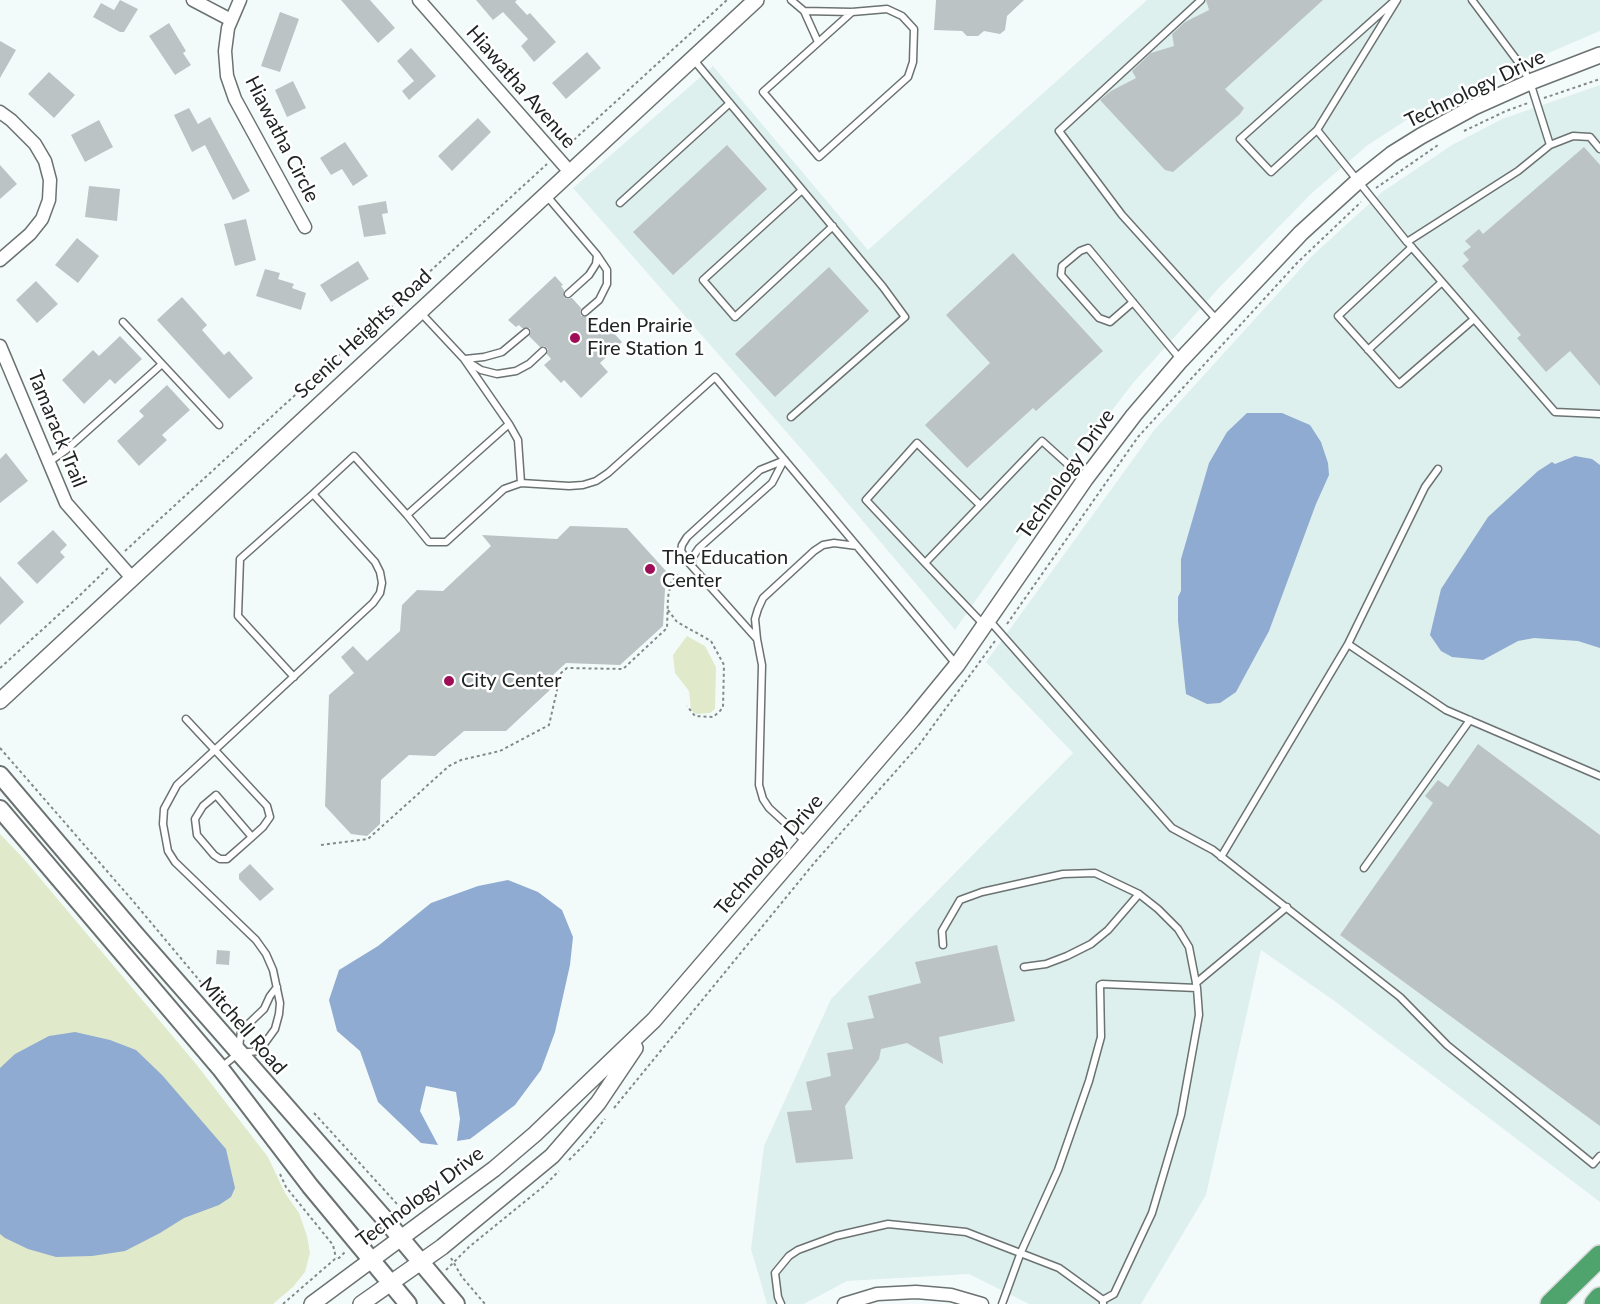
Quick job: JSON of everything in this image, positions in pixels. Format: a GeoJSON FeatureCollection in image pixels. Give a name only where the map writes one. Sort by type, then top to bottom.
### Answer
{"type":"FeatureCollection","features":[{"type":"Feature","properties":{"kind":"highway"},"geometry":{"type":"LineString","coordinates":[[1551,1304],[1600,1256]]}},
{"type":"Feature","properties":{"kind":"highway"},"geometry":{"type":"LineString","coordinates":[[1595,1304],[1600,1298]]}},
{"type":"Feature","properties":{"kind":"main road","name":"Mitchell Road"},"geometry":{"type":"LineString","coordinates":[[0,776],[456,1304]]}},
{"type":"Feature","properties":{"kind":"main road"},"geometry":{"type":"LineString","coordinates":[[0,809],[220,1068],[299,1173],[408,1304]]}},
{"type":"Feature","properties":{"kind":"main road"},"geometry":{"type":"LineString","coordinates":[[0,815],[29,844]]}},
{"type":"Feature","properties":{"kind":"street"},"geometry":{"type":"LineString","coordinates":[[193,0],[231,20]]}},
{"type":"Feature","properties":{"kind":"street","name":"Hiawatha Circle"},"geometry":{"type":"LineString","coordinates":[[240,0],[231,20],[225,51],[227,76],[235,99],[305,227]]}},
{"type":"Feature","properties":{"kind":"street","name":"Hiawatha Avenue"},"geometry":{"type":"LineString","coordinates":[[419,0],[570,172]]}},
{"type":"Feature","properties":{"kind":"street","name":"Scenic Heights Road"},"geometry":{"type":"LineString","coordinates":[[0,701],[756,0]]}},
{"type":"Feature","properties":{"kind":"street","name":"Technology Drive"},"geometry":{"type":"LineString","coordinates":[[312,1304],[494,1169],[535,1134],[654,1020],[957,665],[1086,478],[1134,415],[1181,360],[1301,233],[1358,181],[1421,136],[1474,107],[1600,55]]}},
{"type":"Feature","properties":{"kind":"street"},"geometry":{"type":"LineString","coordinates":[[0,112],[35,144],[45,161],[50,180],[49,200],[42,219],[30,234],[0,260]]}},
{"type":"Feature","properties":{"kind":"street","name":"Tamarack Trail"},"geometry":{"type":"LineString","coordinates":[[0,346],[66,502],[132,578]]}},
{"type":"Feature","properties":{"kind":"street","name":"Technology Drive"},"geometry":{"type":"LineString","coordinates":[[361,1304],[421,1262],[507,1195],[552,1156],[598,1103],[654,1020]]}},
{"type":"Feature","properties":{"kind":"street"},"geometry":{"type":"LineString","coordinates":[[844,1304],[877,1294],[916,1292],[951,1295],[982,1304]]}},
{"type":"Feature","properties":{"kind":"lane"},"geometry":{"type":"LineString","coordinates":[[791,0],[804,11],[818,42]]}},
{"type":"Feature","properties":{"kind":"lane"},"geometry":{"type":"LineString","coordinates":[[1201,0],[1059,131],[1122,215],[1218,322]]}},
{"type":"Feature","properties":{"kind":"lane"},"geometry":{"type":"LineString","coordinates":[[1396,0],[1317,130],[1271,172],[1240,139],[1396,0]]}},
{"type":"Feature","properties":{"kind":"lane"},"geometry":{"type":"LineString","coordinates":[[1472,0],[1522,67],[1530,82],[1550,145]]}},
{"type":"Feature","properties":{"kind":"lane"},"geometry":{"type":"LineString","coordinates":[[804,11],[852,12],[886,9],[902,16],[914,29],[913,62],[908,77],[819,157],[763,92],[852,12]]}},
{"type":"Feature","properties":{"kind":"lane"},"geometry":{"type":"LineString","coordinates":[[693,59],[833,226],[905,317],[791,417]]}},
{"type":"Feature","properties":{"kind":"lane"},"geometry":{"type":"LineString","coordinates":[[620,203],[730,103]]}},
{"type":"Feature","properties":{"kind":"lane"},"geometry":{"type":"LineString","coordinates":[[1317,130],[1409,245],[1555,412],[1600,414]]}},
{"type":"Feature","properties":{"kind":"lane"},"geometry":{"type":"LineString","coordinates":[[1474,319],[1399,384],[1338,316],[1409,245],[1518,171],[1550,145],[1573,136],[1590,137],[1600,148]]}},
{"type":"Feature","properties":{"kind":"lane"},"geometry":{"type":"LineString","coordinates":[[802,190],[703,280],[735,317],[833,226]]}},
{"type":"Feature","properties":{"kind":"lane"},"geometry":{"type":"LineString","coordinates":[[545,195],[597,255],[607,270],[607,284],[599,300],[585,312]]}},
{"type":"Feature","properties":{"kind":"lane"},"geometry":{"type":"LineString","coordinates":[[1133,302],[1110,322],[1099,318],[1061,275],[1062,266],[1080,251],[1088,248],[1133,302],[1181,360]]}},
{"type":"Feature","properties":{"kind":"lane"},"geometry":{"type":"LineString","coordinates":[[568,294],[589,275],[596,264],[597,255]]}},
{"type":"Feature","properties":{"kind":"lane"},"geometry":{"type":"LineString","coordinates":[[1368,350],[1442,282]]}},
{"type":"Feature","properties":{"kind":"lane"},"geometry":{"type":"LineString","coordinates":[[419,311],[464,359],[509,424],[518,440],[521,483]]}},
{"type":"Feature","properties":{"kind":"lane"},"geometry":{"type":"LineString","coordinates":[[123,322],[219,425]]}},
{"type":"Feature","properties":{"kind":"lane"},"geometry":{"type":"LineString","coordinates":[[464,359],[502,352],[526,332]]}},
{"type":"Feature","properties":{"kind":"lane"},"geometry":{"type":"LineString","coordinates":[[464,359],[481,370],[497,375],[516,371],[529,364],[543,351]]}},
{"type":"Feature","properties":{"kind":"lane"},"geometry":{"type":"LineString","coordinates":[[48,462],[66,450],[162,364]]}},
{"type":"Feature","properties":{"kind":"lane"},"geometry":{"type":"LineString","coordinates":[[294,677],[238,616],[240,559],[354,456],[429,542],[446,542],[504,489],[521,483],[583,486],[596,481],[608,473],[715,377],[957,665]]}},
{"type":"Feature","properties":{"kind":"lane"},"geometry":{"type":"LineString","coordinates":[[407,515],[509,424]]}},
{"type":"Feature","properties":{"kind":"lane"},"geometry":{"type":"LineString","coordinates":[[925,563],[1042,441],[1086,478]]}},
{"type":"Feature","properties":{"kind":"lane"},"geometry":{"type":"LineString","coordinates":[[980,505],[917,443],[866,500],[925,563],[987,623],[1172,828],[1221,857],[1400,997],[1447,1045],[1593,1164],[1600,1156]]}},
{"type":"Feature","properties":{"kind":"lane"},"geometry":{"type":"LineString","coordinates":[[757,639],[681,551],[687,537],[760,470],[785,460]]}},
{"type":"Feature","properties":{"kind":"lane"},"geometry":{"type":"LineString","coordinates":[[692,566],[695,553],[772,483],[785,460]]}},
{"type":"Feature","properties":{"kind":"lane"},"geometry":{"type":"LineString","coordinates":[[1221,857],[1348,644],[1425,487],[1438,469]]}},
{"type":"Feature","properties":{"kind":"lane"},"geometry":{"type":"LineString","coordinates":[[220,1068],[238,1053],[259,1051],[275,1029],[280,1003],[277,987],[266,954],[256,940],[175,862],[168,851],[163,824],[164,808],[177,785],[373,603],[380,593],[382,583],[375,562],[313,494]]}},
{"type":"Feature","properties":{"kind":"lane"},"geometry":{"type":"LineString","coordinates":[[807,843],[769,808],[759,785],[762,665],[755,619],[763,598],[813,551],[823,545],[834,543],[857,546]]}},
{"type":"Feature","properties":{"kind":"lane"},"geometry":{"type":"LineString","coordinates":[[1348,644],[1446,710],[1600,776]]}},
{"type":"Feature","properties":{"kind":"lane"},"geometry":{"type":"LineString","coordinates":[[186,719],[267,806],[270,817],[252,837],[227,860],[220,859],[197,835],[195,819],[203,806],[216,795],[252,837]]}},
{"type":"Feature","properties":{"kind":"lane"},"geometry":{"type":"LineString","coordinates":[[1365,868],[1470,720]]}},
{"type":"Feature","properties":{"kind":"lane"},"geometry":{"type":"LineString","coordinates":[[781,1304],[775,1273],[789,1256],[798,1250],[836,1236],[888,1224],[966,1232],[1059,1268],[1103,1302],[1114,1294],[1152,1213],[1181,1115],[1199,1015],[1197,986],[1189,948],[1178,929],[1158,909],[1138,894],[1095,873],[1063,874],[982,892],[960,900],[942,931],[943,945]]}},
{"type":"Feature","properties":{"kind":"lane"},"geometry":{"type":"LineString","coordinates":[[1024,967],[1046,964],[1090,944],[1108,930],[1138,894]]}},
{"type":"Feature","properties":{"kind":"lane"},"geometry":{"type":"LineString","coordinates":[[1002,1304],[1021,1252],[1058,1170],[1089,1081],[1101,1037],[1100,985],[1197,986],[1287,907]]}},
{"type":"Feature","properties":{"kind":"lane"},"geometry":{"type":"LineString","coordinates":[[238,1053],[242,1031],[261,1014],[277,987]]}},
{"type":"Feature","properties":{"kind":"path"},"geometry":{"type":"LineString","coordinates":[[0,668],[727,0]]}},
{"type":"Feature","properties":{"kind":"path"},"geometry":{"type":"LineString","coordinates":[[321,845],[368,839],[449,766],[461,760],[500,751],[549,725],[561,673],[567,668],[623,669],[667,628],[671,583],[677,574]]}},
{"type":"Feature","properties":{"kind":"path"},"geometry":{"type":"LineString","coordinates":[[668,610],[677,622],[711,641],[724,665],[723,707],[720,711],[713,717],[695,716],[687,706]]}},
{"type":"Feature","properties":{"kind":"path"},"geometry":{"type":"LineString","coordinates":[[283,1304],[356,1241]]}},
{"type":"Feature","properties":{"kind":"shaded area"},"geometry":{"type":"Polygon","coordinates":[[[1147,0],[1600,0],[1600,31],[1434,102],[1368,145],[1312,193],[1217,290],[1133,383],[1077,456],[955,630],[817,467],[573,188],[713,66],[868,250],[1147,0]]]}},
{"type":"Feature","properties":{"kind":"shaded area"},"geometry":{"type":"Polygon","coordinates":[[[1600,85],[1600,1202],[1333,1000],[1261,950],[1206,1195],[1141,1304],[1029,1304],[969,1274],[847,1281],[804,1304],[767,1304],[751,1249],[764,1146],[831,999],[1073,753],[986,662],[1155,429],[1312,256],[1382,192],[1452,145],[1502,119],[1600,85]]]}},
{"type":"Feature","properties":{"kind":"green space"},"geometry":{"type":"Polygon","coordinates":[[[687,636],[705,646],[716,667],[715,709],[710,713],[696,714],[691,710],[689,691],[675,673],[673,655],[687,636]]]}},
{"type":"Feature","properties":{"kind":"green space"},"geometry":{"type":"Polygon","coordinates":[[[0,834],[24,859],[196,1064],[268,1157],[285,1193],[299,1213],[310,1253],[305,1272],[293,1287],[273,1304],[0,1304],[0,834]]]}},
{"type":"Feature","properties":{"kind":"water"},"geometry":{"type":"Polygon","coordinates":[[[1247,413],[1282,413],[1310,425],[1321,442],[1328,463],[1329,475],[1269,631],[1236,692],[1220,703],[1207,704],[1186,694],[1178,621],[1181,559],[1209,463],[1227,432],[1247,413]]]}},
{"type":"Feature","properties":{"kind":"water"},"geometry":{"type":"Polygon","coordinates":[[[1575,456],[1592,459],[1600,465],[1600,648],[1578,641],[1534,638],[1518,641],[1483,660],[1452,657],[1441,651],[1430,635],[1441,589],[1488,517],[1538,471],[1552,462],[1555,464],[1575,456]]]}},
{"type":"Feature","properties":{"kind":"water"},"geometry":{"type":"Polygon","coordinates":[[[508,880],[538,892],[562,910],[573,937],[570,965],[555,1032],[541,1070],[515,1105],[470,1139],[457,1141],[460,1119],[456,1092],[426,1086],[420,1111],[438,1145],[421,1143],[378,1102],[360,1051],[337,1031],[329,1000],[339,970],[378,946],[431,903],[478,886],[508,880]]]}},
{"type":"Feature","properties":{"kind":"water"},"geometry":{"type":"Polygon","coordinates":[[[75,1032],[110,1040],[136,1050],[162,1075],[226,1149],[235,1188],[231,1197],[219,1205],[184,1218],[125,1251],[92,1256],[56,1257],[28,1249],[0,1234],[0,1068],[15,1054],[49,1036],[75,1032]]]}},
{"type":"Feature","properties":{"kind":"building"},"geometry":{"type":"Polygon","coordinates":[[[120,0],[138,9],[124,32],[93,17],[101,3],[114,10],[120,0]]]}},
{"type":"Feature","properties":{"kind":"building"},"geometry":{"type":"Polygon","coordinates":[[[341,0],[370,0],[395,28],[378,43],[341,0]]]}},
{"type":"Feature","properties":{"kind":"building"},"geometry":{"type":"Polygon","coordinates":[[[476,0],[517,0],[515,2],[527,15],[530,13],[556,42],[534,62],[521,46],[528,39],[503,12],[493,20],[476,0]]]}},
{"type":"Feature","properties":{"kind":"building"},"geometry":{"type":"Polygon","coordinates":[[[936,0],[1024,0],[1007,16],[1005,30],[1000,34],[984,31],[978,36],[967,36],[962,31],[934,30],[936,0]]]}},
{"type":"Feature","properties":{"kind":"building"},"geometry":{"type":"Polygon","coordinates":[[[1206,0],[1323,0],[1225,89],[1244,108],[1173,172],[1165,170],[1100,100],[1111,91],[1136,78],[1132,71],[1151,53],[1174,46],[1172,34],[1185,22],[1209,10],[1206,0]]]}},
{"type":"Feature","properties":{"kind":"building"},"geometry":{"type":"Polygon","coordinates":[[[280,12],[299,19],[280,72],[261,66],[280,12]]]}},
{"type":"Feature","properties":{"kind":"building"},"geometry":{"type":"Polygon","coordinates":[[[169,23],[186,51],[183,53],[191,65],[175,75],[149,36],[169,23]]]}},
{"type":"Feature","properties":{"kind":"building"},"geometry":{"type":"Polygon","coordinates":[[[0,41],[16,50],[0,78],[0,41]]]}},
{"type":"Feature","properties":{"kind":"building"},"geometry":{"type":"Polygon","coordinates":[[[411,48],[436,76],[409,100],[402,91],[414,81],[397,61],[411,48]]]}},
{"type":"Feature","properties":{"kind":"building"},"geometry":{"type":"Polygon","coordinates":[[[587,52],[601,68],[566,99],[552,83],[587,52]]]}},
{"type":"Feature","properties":{"kind":"building"},"geometry":{"type":"Polygon","coordinates":[[[49,72],[75,95],[54,118],[28,94],[49,72]]]}},
{"type":"Feature","properties":{"kind":"building"},"geometry":{"type":"Polygon","coordinates":[[[293,81],[306,108],[287,117],[275,90],[293,81]]]}},
{"type":"Feature","properties":{"kind":"building"},"geometry":{"type":"Polygon","coordinates":[[[189,108],[198,124],[210,117],[250,191],[233,200],[205,145],[192,152],[174,115],[189,108]]]}},
{"type":"Feature","properties":{"kind":"building"},"geometry":{"type":"Polygon","coordinates":[[[478,118],[491,132],[452,171],[438,156],[478,118]]]}},
{"type":"Feature","properties":{"kind":"building"},"geometry":{"type":"Polygon","coordinates":[[[99,120],[113,147],[85,162],[71,135],[99,120]]]}},
{"type":"Feature","properties":{"kind":"building"},"geometry":{"type":"Polygon","coordinates":[[[345,142],[368,176],[353,186],[342,169],[331,175],[320,158],[345,142]]]}},
{"type":"Feature","properties":{"kind":"building"},"geometry":{"type":"Polygon","coordinates":[[[727,145],[767,189],[673,275],[633,232],[727,145]]]}},
{"type":"Feature","properties":{"kind":"building"},"geometry":{"type":"Polygon","coordinates":[[[1584,147],[1600,165],[1600,386],[1570,351],[1546,372],[1517,338],[1521,335],[1462,266],[1469,260],[1463,253],[1471,247],[1465,241],[1479,229],[1483,234],[1584,147]]]}},
{"type":"Feature","properties":{"kind":"building"},"geometry":{"type":"Polygon","coordinates":[[[0,165],[17,184],[0,199],[0,165]]]}},
{"type":"Feature","properties":{"kind":"building"},"geometry":{"type":"Polygon","coordinates":[[[89,186],[120,189],[117,221],[85,217],[89,186]]]}},
{"type":"Feature","properties":{"kind":"building"},"geometry":{"type":"Polygon","coordinates":[[[386,201],[388,213],[382,214],[386,234],[364,237],[358,206],[386,201]]]}},
{"type":"Feature","properties":{"kind":"building"},"geometry":{"type":"Polygon","coordinates":[[[246,219],[256,260],[235,266],[224,224],[246,219]]]}},
{"type":"Feature","properties":{"kind":"building"},"geometry":{"type":"Polygon","coordinates":[[[77,238],[99,256],[78,283],[55,265],[77,238]]]}},
{"type":"Feature","properties":{"kind":"building"},"geometry":{"type":"Polygon","coordinates":[[[1013,253],[1103,351],[1036,411],[1033,408],[967,468],[925,425],[990,363],[946,315],[1013,253]]]}},
{"type":"Feature","properties":{"kind":"building"},"geometry":{"type":"Polygon","coordinates":[[[358,261],[369,279],[331,302],[320,285],[358,261]]]}},
{"type":"Feature","properties":{"kind":"building"},"geometry":{"type":"Polygon","coordinates":[[[829,267],[869,311],[775,397],[735,354],[829,267]]]}},
{"type":"Feature","properties":{"kind":"building"},"geometry":{"type":"Polygon","coordinates":[[[265,269],[280,273],[278,279],[294,284],[292,288],[306,293],[301,310],[256,296],[265,269]]]}},
{"type":"Feature","properties":{"kind":"building","name":"Eden Prairie Fire Station 1"},"geometry":{"type":"Polygon","coordinates":[[[555,276],[563,285],[561,286],[564,290],[564,297],[572,298],[581,308],[581,316],[589,316],[606,334],[611,330],[622,342],[600,363],[608,372],[581,398],[564,380],[561,383],[544,365],[551,359],[547,354],[548,349],[544,346],[540,347],[529,336],[530,328],[522,328],[519,325],[516,327],[508,320],[555,276]]]}},
{"type":"Feature","properties":{"kind":"building"},"geometry":{"type":"Polygon","coordinates":[[[36,281],[58,304],[37,323],[16,300],[36,281]]]}},
{"type":"Feature","properties":{"kind":"building"},"geometry":{"type":"Polygon","coordinates":[[[182,297],[207,325],[202,330],[224,355],[229,351],[253,378],[229,399],[157,320],[182,297]]]}},
{"type":"Feature","properties":{"kind":"building"},"geometry":{"type":"Polygon","coordinates":[[[120,336],[142,359],[115,384],[110,379],[84,404],[62,380],[93,350],[99,356],[120,336]]]}},
{"type":"Feature","properties":{"kind":"building"},"geometry":{"type":"Polygon","coordinates":[[[167,385],[190,410],[162,435],[167,440],[139,466],[117,441],[144,416],[139,411],[167,385]]]}},
{"type":"Feature","properties":{"kind":"building"},"geometry":{"type":"Polygon","coordinates":[[[6,453],[28,481],[0,503],[0,459],[6,453]]]}},
{"type":"Feature","properties":{"kind":"building","name":"City Center"},"geometry":{"type":"Polygon","coordinates":[[[570,526],[627,528],[666,571],[663,626],[620,665],[566,663],[553,675],[552,688],[506,731],[464,731],[435,756],[409,755],[381,780],[380,824],[367,836],[351,834],[325,806],[329,695],[354,673],[341,657],[353,646],[367,661],[400,631],[402,605],[417,590],[443,591],[491,546],[482,535],[557,539],[570,526]]]}},
{"type":"Feature","properties":{"kind":"building"},"geometry":{"type":"Polygon","coordinates":[[[53,530],[67,545],[60,552],[65,557],[37,584],[17,563],[53,530]]]}},
{"type":"Feature","properties":{"kind":"building"},"geometry":{"type":"Polygon","coordinates":[[[0,576],[24,602],[0,625],[0,576]]]}},
{"type":"Feature","properties":{"kind":"building"},"geometry":{"type":"Polygon","coordinates":[[[1478,744],[1600,835],[1600,1126],[1340,935],[1433,803],[1425,796],[1438,780],[1448,787],[1478,744]]]}},
{"type":"Feature","properties":{"kind":"building"},"geometry":{"type":"Polygon","coordinates":[[[250,864],[274,889],[260,901],[239,879],[239,874],[250,864]]]}},
{"type":"Feature","properties":{"kind":"building"},"geometry":{"type":"Polygon","coordinates":[[[997,945],[1015,1021],[939,1037],[943,1064],[907,1043],[881,1049],[879,1059],[845,1106],[853,1159],[796,1163],[787,1112],[812,1110],[806,1082],[831,1076],[827,1053],[853,1049],[847,1023],[874,1018],[868,996],[921,983],[915,962],[997,945]]]}},
{"type":"Feature","properties":{"kind":"building"},"geometry":{"type":"Polygon","coordinates":[[[217,950],[230,951],[229,965],[216,964],[217,950]]]}},
{"type":"Feature","properties":{"kind":"place","name":"Eden Prairie Fire Station 1"},"geometry":{"type":"Point","coordinates":[575,338]}},
{"type":"Feature","properties":{"kind":"place","name":"The Education Center"},"geometry":{"type":"Point","coordinates":[650,569]}},
{"type":"Feature","properties":{"kind":"place","name":"City Center"},"geometry":{"type":"Point","coordinates":[449,681]}}]}
